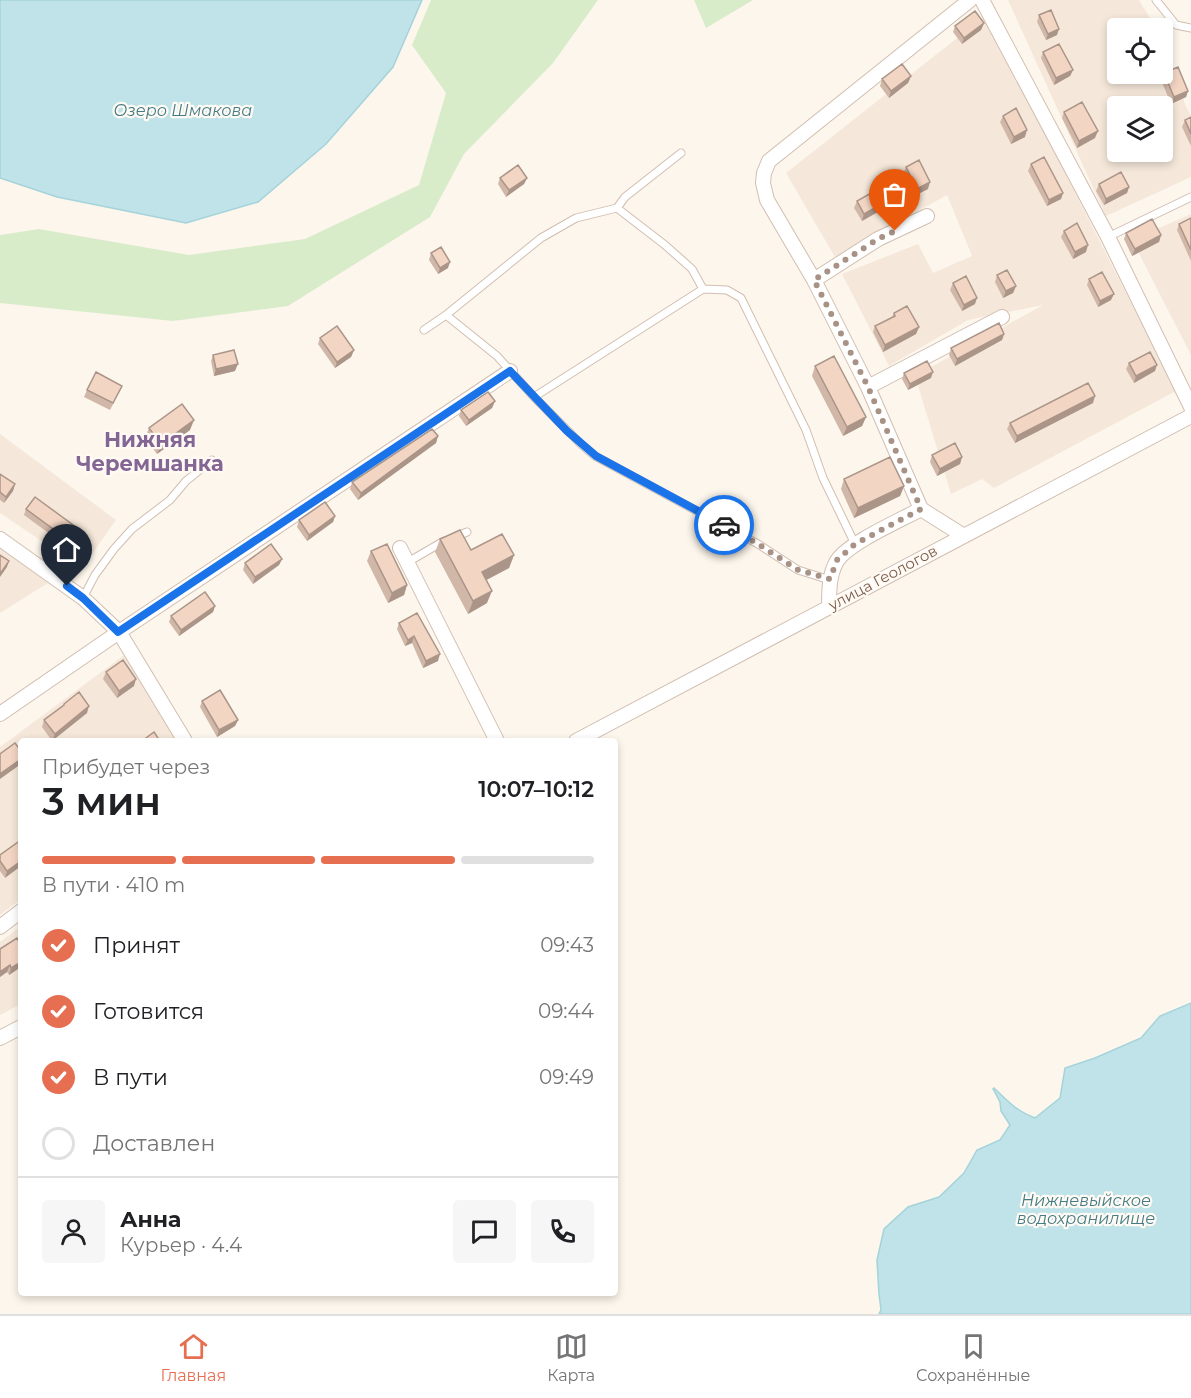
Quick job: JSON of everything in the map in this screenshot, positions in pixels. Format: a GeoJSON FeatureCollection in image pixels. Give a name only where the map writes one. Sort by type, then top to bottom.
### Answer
{"type":"FeatureCollection","features":[{"type":"Feature","properties":{"kind":"street"},"geometry":{"type":"LineString","coordinates":[[964,536],[921,509],[868,387],[814,280],[767,200],[763,183],[769,161],[970,0]]}},
{"type":"Feature","properties":{"kind":"street"},"geometry":{"type":"LineString","coordinates":[[982,0],[1108,237],[1191,407]]}},
{"type":"Feature","properties":{"kind":"street"},"geometry":{"type":"LineString","coordinates":[[814,280],[878,239],[927,216]]}},
{"type":"Feature","properties":{"kind":"street"},"geometry":{"type":"LineString","coordinates":[[868,387],[1002,317]]}},
{"type":"Feature","properties":{"kind":"street"},"geometry":{"type":"LineString","coordinates":[[0,714],[118,632],[510,371]]}},
{"type":"Feature","properties":{"kind":"street","name":"улица Геологов"},"geometry":{"type":"LineString","coordinates":[[582,738],[1191,416]]}},
{"type":"Feature","properties":{"kind":"street"},"geometry":{"type":"LineString","coordinates":[[829,607],[830,579],[837,560],[855,544],[921,509]]}},
{"type":"Feature","properties":{"kind":"street"},"geometry":{"type":"LineString","coordinates":[[0,539],[83,598],[118,632],[183,738]]}},
{"type":"Feature","properties":{"kind":"street"},"geometry":{"type":"LineString","coordinates":[[400,548],[496,738]]}},
{"type":"Feature","properties":{"kind":"street"},"geometry":{"type":"LineString","coordinates":[[0,927],[18,913]]}},
{"type":"Feature","properties":{"kind":"street"},"geometry":{"type":"LineString","coordinates":[[0,1038],[18,1029]]}},
{"type":"Feature","properties":{"kind":"lane"},"geometry":{"type":"LineString","coordinates":[[1156,0],[1176,26],[1191,28]]}},
{"type":"Feature","properties":{"kind":"lane"},"geometry":{"type":"LineString","coordinates":[[424,330],[447,315],[541,238],[576,218],[617,208],[624,197],[681,153]]}},
{"type":"Feature","properties":{"kind":"lane"},"geometry":{"type":"LineString","coordinates":[[1108,237],[1191,197]]}},
{"type":"Feature","properties":{"kind":"lane"},"geometry":{"type":"LineString","coordinates":[[617,208],[692,269],[703,289]]}},
{"type":"Feature","properties":{"kind":"lane"},"geometry":{"type":"LineString","coordinates":[[534,397],[703,289],[728,290],[741,298],[806,430],[823,478],[855,544]]}},
{"type":"Feature","properties":{"kind":"lane"},"geometry":{"type":"LineString","coordinates":[[447,315],[497,356],[534,397],[596,456],[758,544],[798,570],[830,579]]}},
{"type":"Feature","properties":{"kind":"lane"},"geometry":{"type":"LineString","coordinates":[[83,598],[95,575],[126,535],[170,500],[186,481],[212,460]]}},
{"type":"Feature","properties":{"kind":"lane"},"geometry":{"type":"LineString","coordinates":[[408,562],[441,542],[466,532]]}},
{"type":"Feature","properties":{"kind":"shaded area"},"geometry":{"type":"Polygon","coordinates":[[[1008,0],[1139,0],[1150,18],[1107,18],[1107,84],[1173,84],[1173,67],[1191,116],[1191,177],[1106,216],[1008,0]]]}},
{"type":"Feature","properties":{"kind":"shaded area"},"geometry":{"type":"Polygon","coordinates":[[[985,16],[1176,391],[994,488],[982,479],[951,494],[915,376],[1043,305],[968,320],[889,366],[842,274],[918,244],[933,273],[972,256],[947,195],[835,257],[786,173],[985,16]]]}},
{"type":"Feature","properties":{"kind":"shaded area"},"geometry":{"type":"Polygon","coordinates":[[[1191,214],[1191,355],[1132,240],[1191,214]]]}},
{"type":"Feature","properties":{"kind":"shaded area"},"geometry":{"type":"Polygon","coordinates":[[[0,434],[116,520],[82,568],[0,513],[0,434]]]}},
{"type":"Feature","properties":{"kind":"shaded area"},"geometry":{"type":"Polygon","coordinates":[[[0,549],[48,583],[0,613],[0,549]]]}},
{"type":"Feature","properties":{"kind":"shaded area"},"geometry":{"type":"Polygon","coordinates":[[[127,653],[177,738],[18,738],[18,901],[0,915],[0,747],[127,653]]]}},
{"type":"Feature","properties":{"kind":"shaded area"},"geometry":{"type":"Polygon","coordinates":[[[18,928],[18,1006],[0,1015],[0,942],[18,928]]]}},
{"type":"Feature","properties":{"kind":"green space"},"geometry":{"type":"Polygon","coordinates":[[[431,0],[598,0],[553,63],[464,154],[430,217],[288,306],[173,321],[0,303],[0,235],[39,229],[189,255],[305,239],[419,185],[446,93],[412,45],[431,0]]]}},
{"type":"Feature","properties":{"kind":"green space"},"geometry":{"type":"Polygon","coordinates":[[[694,0],[753,0],[706,28],[694,0]]]}},
{"type":"Feature","properties":{"kind":"water","name":"Озеро Шмакова"},"geometry":{"type":"Polygon","coordinates":[[[0,0],[422,0],[393,67],[326,144],[258,202],[186,223],[57,197],[0,178],[0,0]]]}},
{"type":"Feature","properties":{"kind":"water","name":"Нижневыйское водохранилище"},"geometry":{"type":"Polygon","coordinates":[[[1191,1003],[1191,1314],[879,1314],[881,1310],[877,1260],[884,1229],[908,1207],[939,1197],[964,1173],[977,1150],[1000,1140],[1010,1125],[1001,1111],[994,1088],[1017,1109],[1035,1118],[1060,1098],[1065,1068],[1141,1038],[1160,1016],[1191,1003]]]}},
{"type":"Feature","properties":{"kind":"building"},"geometry":{"type":"Polygon","coordinates":[[[1051,10],[1059,29],[1048,34],[1039,15],[1051,10]]]}},
{"type":"Feature","properties":{"kind":"building"},"geometry":{"type":"Polygon","coordinates":[[[975,11],[984,23],[964,38],[955,26],[975,11]]]}},
{"type":"Feature","properties":{"kind":"building"},"geometry":{"type":"Polygon","coordinates":[[[1059,44],[1073,70],[1056,78],[1043,52],[1059,44]]]}},
{"type":"Feature","properties":{"kind":"building"},"geometry":{"type":"Polygon","coordinates":[[[902,64],[911,76],[891,91],[882,79],[902,64]]]}},
{"type":"Feature","properties":{"kind":"building"},"geometry":{"type":"Polygon","coordinates":[[[1178,67],[1188,91],[1174,97],[1169,84],[1173,84],[1173,69],[1178,67]]]}},
{"type":"Feature","properties":{"kind":"building"},"geometry":{"type":"Polygon","coordinates":[[[1082,102],[1098,131],[1079,141],[1064,112],[1082,102]]]}},
{"type":"Feature","properties":{"kind":"building"},"geometry":{"type":"Polygon","coordinates":[[[1016,108],[1027,130],[1014,137],[1003,116],[1016,108]]]}},
{"type":"Feature","properties":{"kind":"building"},"geometry":{"type":"Polygon","coordinates":[[[1191,117],[1191,134],[1185,120],[1191,117]]]}},
{"type":"Feature","properties":{"kind":"building"},"geometry":{"type":"Polygon","coordinates":[[[1044,157],[1063,193],[1049,200],[1031,164],[1044,157]]]}},
{"type":"Feature","properties":{"kind":"building"},"geometry":{"type":"Polygon","coordinates":[[[919,160],[930,182],[917,189],[906,167],[919,160]]]}},
{"type":"Feature","properties":{"kind":"building"},"geometry":{"type":"Polygon","coordinates":[[[518,165],[527,178],[509,190],[500,178],[518,165]]]}},
{"type":"Feature","properties":{"kind":"building"},"geometry":{"type":"Polygon","coordinates":[[[1121,172],[1129,187],[1106,199],[1099,184],[1121,172]]]}},
{"type":"Feature","properties":{"kind":"building"},"geometry":{"type":"Polygon","coordinates":[[[878,189],[885,202],[864,214],[857,201],[878,189]]]}},
{"type":"Feature","properties":{"kind":"building"},"geometry":{"type":"Polygon","coordinates":[[[1191,218],[1191,250],[1179,224],[1191,218]]]}},
{"type":"Feature","properties":{"kind":"building"},"geometry":{"type":"Polygon","coordinates":[[[1152,219],[1161,235],[1135,249],[1126,233],[1152,219]]]}},
{"type":"Feature","properties":{"kind":"building"},"geometry":{"type":"Polygon","coordinates":[[[1077,223],[1088,245],[1075,252],[1064,231],[1077,223]]]}},
{"type":"Feature","properties":{"kind":"building"},"geometry":{"type":"Polygon","coordinates":[[[441,247],[450,262],[440,268],[431,253],[441,247]]]}},
{"type":"Feature","properties":{"kind":"building"},"geometry":{"type":"Polygon","coordinates":[[[1007,270],[1016,286],[1006,291],[997,275],[1007,270]]]}},
{"type":"Feature","properties":{"kind":"building"},"geometry":{"type":"Polygon","coordinates":[[[1102,272],[1114,294],[1100,301],[1089,279],[1102,272]]]}},
{"type":"Feature","properties":{"kind":"building"},"geometry":{"type":"Polygon","coordinates":[[[966,276],[977,298],[964,305],[953,283],[966,276]]]}},
{"type":"Feature","properties":{"kind":"building"},"geometry":{"type":"Polygon","coordinates":[[[907,306],[919,327],[885,345],[875,326],[895,316],[894,313],[907,306]]]}},
{"type":"Feature","properties":{"kind":"building"},"geometry":{"type":"Polygon","coordinates":[[[999,323],[1004,334],[957,359],[951,348],[999,323]]]}},
{"type":"Feature","properties":{"kind":"building"},"geometry":{"type":"Polygon","coordinates":[[[337,326],[354,350],[337,362],[320,338],[337,326]]]}},
{"type":"Feature","properties":{"kind":"building"},"geometry":{"type":"Polygon","coordinates":[[[234,350],[238,364],[216,369],[213,355],[234,350]]]}},
{"type":"Feature","properties":{"kind":"building"},"geometry":{"type":"Polygon","coordinates":[[[1150,352],[1157,365],[1136,376],[1129,363],[1150,352]]]}},
{"type":"Feature","properties":{"kind":"building"},"geometry":{"type":"Polygon","coordinates":[[[834,356],[866,417],[847,427],[815,366],[834,356]]]}},
{"type":"Feature","properties":{"kind":"building"},"geometry":{"type":"Polygon","coordinates":[[[927,361],[933,372],[910,384],[904,373],[927,361]]]}},
{"type":"Feature","properties":{"kind":"building"},"geometry":{"type":"Polygon","coordinates":[[[96,372],[122,386],[113,403],[87,390],[96,372]]]}},
{"type":"Feature","properties":{"kind":"building"},"geometry":{"type":"Polygon","coordinates":[[[1088,383],[1095,396],[1017,436],[1010,423],[1088,383]]]}},
{"type":"Feature","properties":{"kind":"building"},"geometry":{"type":"Polygon","coordinates":[[[488,392],[495,401],[469,420],[461,410],[488,392]]]}},
{"type":"Feature","properties":{"kind":"building"},"geometry":{"type":"Polygon","coordinates":[[[182,404],[194,420],[161,444],[149,428],[182,404]]]}},
{"type":"Feature","properties":{"kind":"building"},"geometry":{"type":"Polygon","coordinates":[[[432,429],[438,436],[361,493],[352,482],[432,429]]]}},
{"type":"Feature","properties":{"kind":"building"},"geometry":{"type":"Polygon","coordinates":[[[955,443],[962,457],[940,469],[932,455],[955,443]]]}},
{"type":"Feature","properties":{"kind":"building"},"geometry":{"type":"Polygon","coordinates":[[[890,457],[904,486],[858,508],[844,479],[890,457]]]}},
{"type":"Feature","properties":{"kind":"building"},"geometry":{"type":"Polygon","coordinates":[[[0,474],[15,484],[6,497],[0,492],[0,474]]]}},
{"type":"Feature","properties":{"kind":"building"},"geometry":{"type":"Polygon","coordinates":[[[35,497],[80,530],[71,542],[26,509],[35,497]]]}},
{"type":"Feature","properties":{"kind":"building"},"geometry":{"type":"Polygon","coordinates":[[[325,502],[335,516],[309,535],[299,520],[325,502]]]}},
{"type":"Feature","properties":{"kind":"building"},"geometry":{"type":"Polygon","coordinates":[[[460,530],[471,550],[502,534],[514,555],[482,572],[492,591],[473,601],[440,539],[460,530]]]}},
{"type":"Feature","properties":{"kind":"building"},"geometry":{"type":"Polygon","coordinates":[[[271,544],[282,559],[255,577],[245,563],[271,544]]]}},
{"type":"Feature","properties":{"kind":"building"},"geometry":{"type":"Polygon","coordinates":[[[387,544],[407,585],[392,593],[371,551],[387,544]]]}},
{"type":"Feature","properties":{"kind":"building"},"geometry":{"type":"Polygon","coordinates":[[[0,555],[9,561],[0,574],[0,555]]]}},
{"type":"Feature","properties":{"kind":"building"},"geometry":{"type":"Polygon","coordinates":[[[205,592],[215,606],[181,630],[171,616],[205,592]]]}},
{"type":"Feature","properties":{"kind":"building"},"geometry":{"type":"Polygon","coordinates":[[[417,613],[440,654],[426,661],[414,636],[408,640],[399,623],[417,613]]]}},
{"type":"Feature","properties":{"kind":"building"},"geometry":{"type":"Polygon","coordinates":[[[123,660],[136,679],[119,691],[106,672],[123,660]]]}},
{"type":"Feature","properties":{"kind":"building"},"geometry":{"type":"Polygon","coordinates":[[[220,690],[238,720],[219,730],[202,701],[220,690]]]}},
{"type":"Feature","properties":{"kind":"building"},"geometry":{"type":"Polygon","coordinates":[[[79,692],[89,706],[55,734],[44,720],[79,692]]]}},
{"type":"Feature","properties":{"kind":"building"},"geometry":{"type":"Polygon","coordinates":[[[154,732],[158,738],[146,738],[154,732]]]}},
{"type":"Feature","properties":{"kind":"building"},"geometry":{"type":"Polygon","coordinates":[[[15,743],[18,747],[18,761],[0,774],[0,754],[15,743]]]}},
{"type":"Feature","properties":{"kind":"building"},"geometry":{"type":"Polygon","coordinates":[[[18,842],[18,863],[7,871],[0,861],[0,855],[18,842]]]}},
{"type":"Feature","properties":{"kind":"building"},"geometry":{"type":"Polygon","coordinates":[[[17,938],[18,964],[11,968],[10,965],[0,972],[0,949],[17,938]]]}},
{"type":"Feature","properties":{"kind":"way so far"},"geometry":{"type":"LineString","coordinates":[[724,525],[798,570],[830,579],[837,560],[855,544],[921,509],[868,387],[814,280],[878,239],[895,231]]}},
{"type":"Feature","properties":{"kind":"district","name":"Нижняя Черемшанка"},"geometry":{"type":"Point","coordinates":[150,452]}},
{"type":"Feature","properties":{"kind":"route"},"geometry":{"type":"LineString","coordinates":[[67,586],[83,598],[118,632],[510,371],[567,431],[596,456],[724,525]]}}]}
